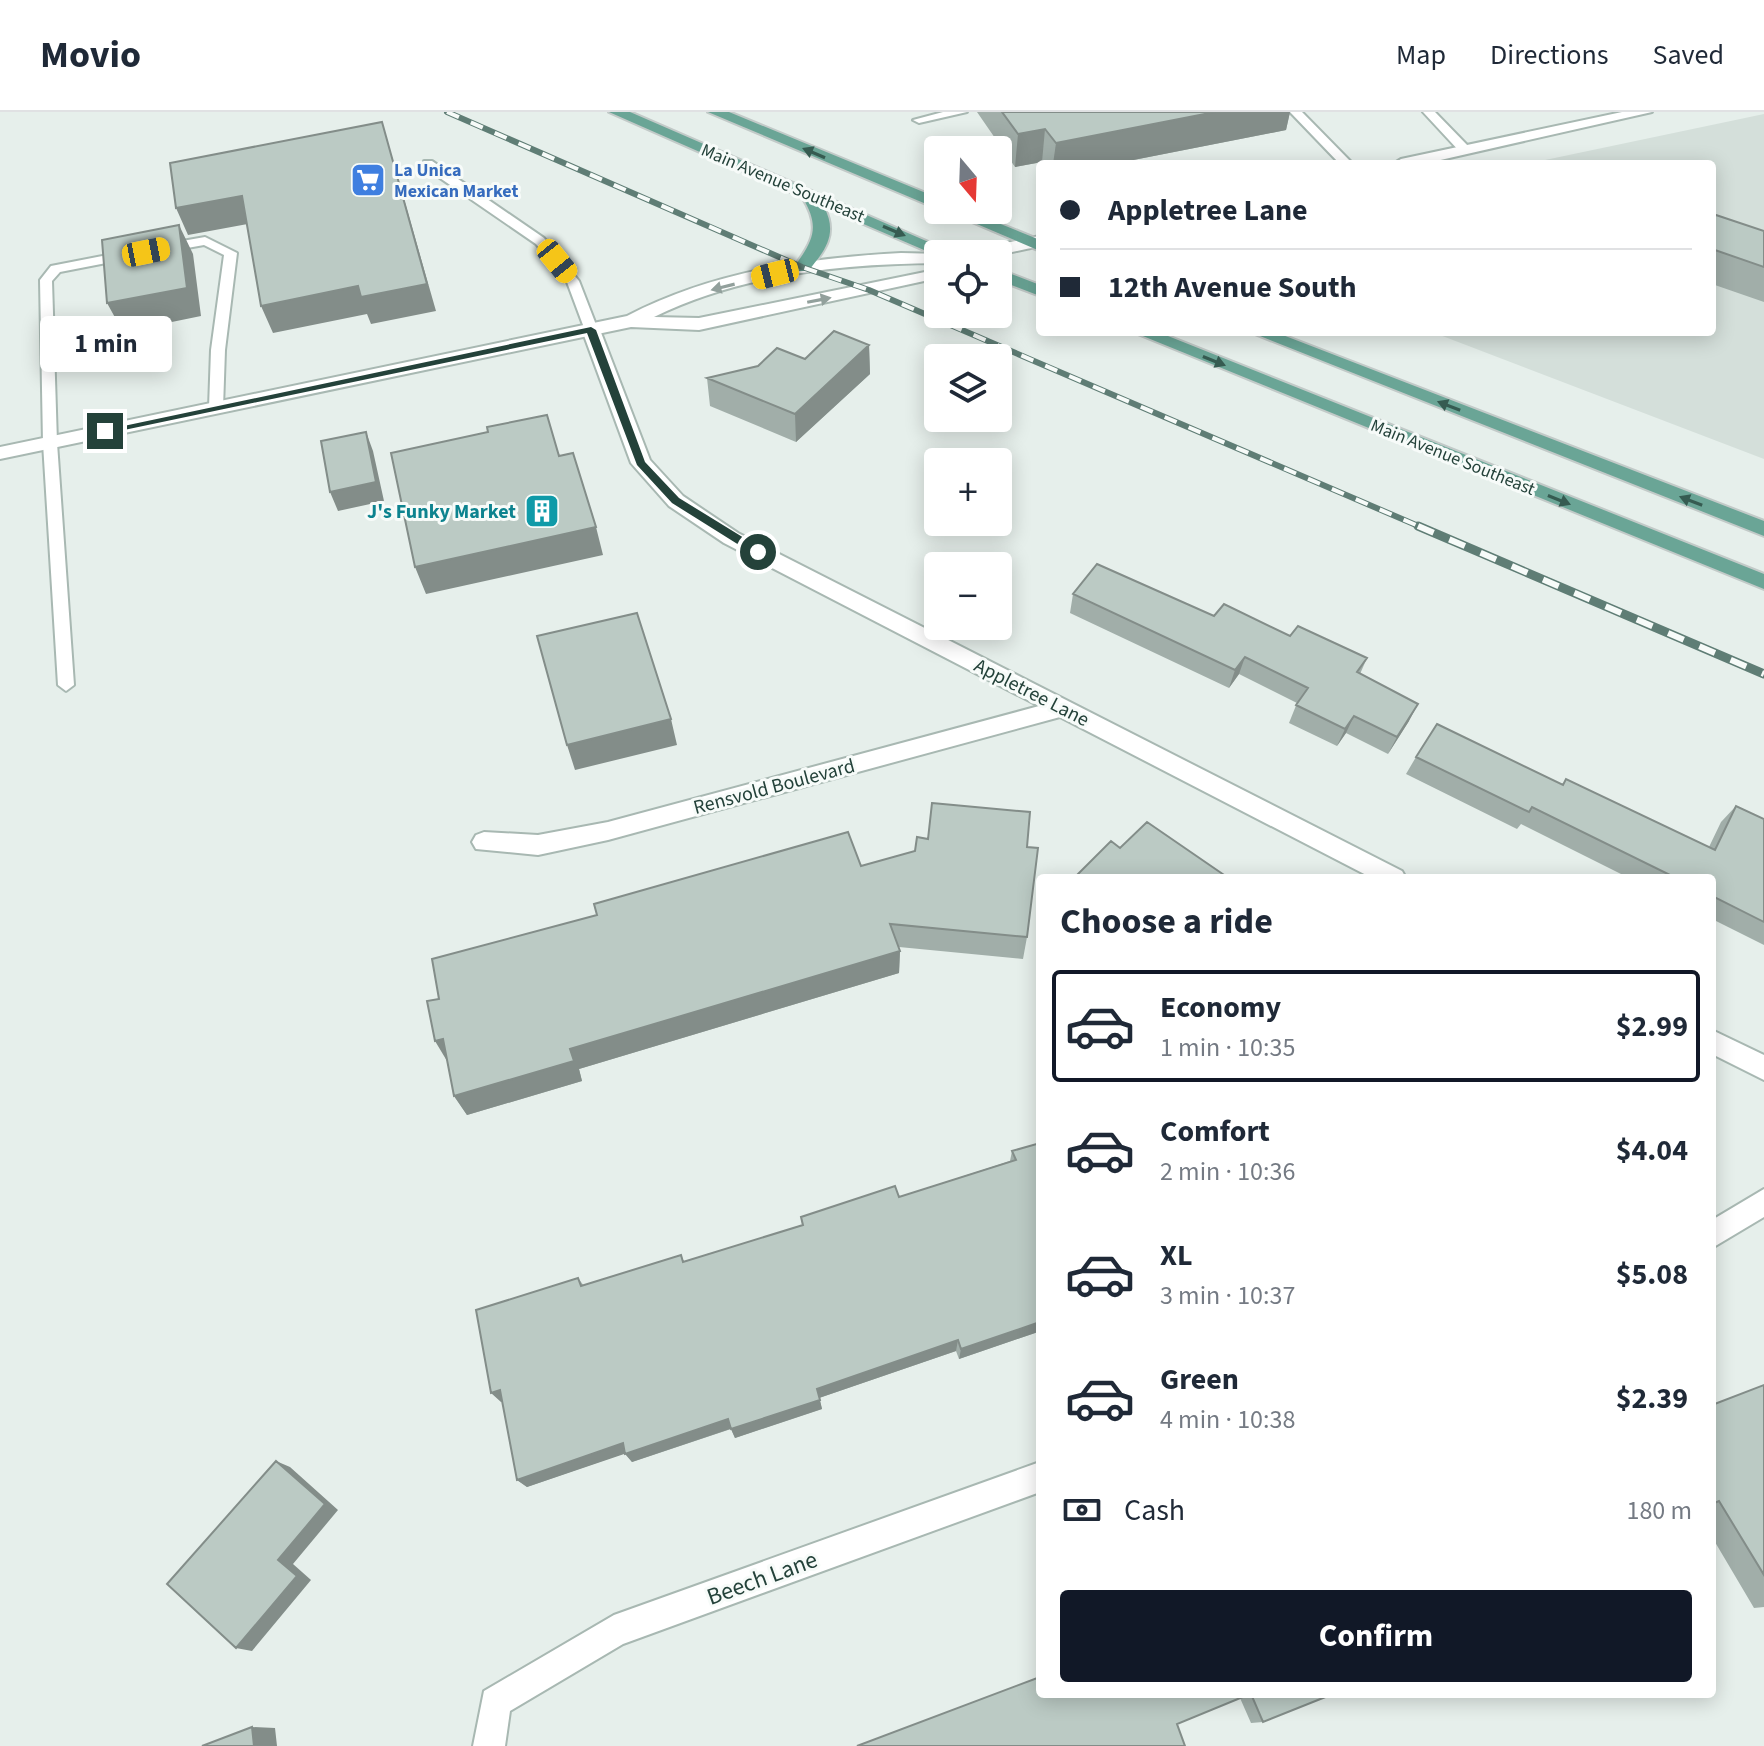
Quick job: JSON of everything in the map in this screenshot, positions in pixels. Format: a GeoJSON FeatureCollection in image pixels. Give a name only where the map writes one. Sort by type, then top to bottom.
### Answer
{"type":"FeatureCollection","features":[{"type":"Feature","properties":{"kind":"main road","name":"Main Avenue Southeast"},"geometry":{"type":"LineString","coordinates":[[617,112],[924,244]]}},
{"type":"Feature","properties":{"kind":"main road","name":"Main Avenue Southeast"},"geometry":{"type":"LineString","coordinates":[[716,112],[924,198]]}},
{"type":"Feature","properties":{"kind":"main road"},"geometry":{"type":"LineString","coordinates":[[802,267],[815,253],[824,236],[824,217],[808,194]]}},
{"type":"Feature","properties":{"kind":"main road"},"geometry":{"type":"LineString","coordinates":[[988,224],[1036,243]]}},
{"type":"Feature","properties":{"kind":"main road"},"geometry":{"type":"LineString","coordinates":[[1012,280],[1036,289]]}},
{"type":"Feature","properties":{"kind":"main road","name":"Main Avenue Southeast"},"geometry":{"type":"LineString","coordinates":[[1152,336],[1764,582]]}},
{"type":"Feature","properties":{"kind":"main road"},"geometry":{"type":"LineString","coordinates":[[1269,336],[1764,529]]}},
{"type":"Feature","properties":{"kind":"street"},"geometry":{"type":"LineString","coordinates":[[1419,160],[1644,112]]}},
{"type":"Feature","properties":{"kind":"street"},"geometry":{"type":"LineString","coordinates":[[1012,248],[1036,243]]}},
{"type":"Feature","properties":{"kind":"street"},"geometry":{"type":"LineString","coordinates":[[631,321],[669,300],[802,267],[879,256],[924,258]]}},
{"type":"Feature","properties":{"kind":"street"},"geometry":{"type":"LineString","coordinates":[[0,453],[631,321],[699,324],[869,290],[924,275]]}},
{"type":"Feature","properties":{"kind":"street","name":"Appletree Lane"},"geometry":{"type":"LineString","coordinates":[[591,330],[641,463],[676,501],[731,538],[1386,874]]}},
{"type":"Feature","properties":{"kind":"street","name":"Rensvold Boulevard"},"geometry":{"type":"LineString","coordinates":[[484,842],[538,845],[608,831],[1062,708]]}},
{"type":"Feature","properties":{"kind":"street"},"geometry":{"type":"LineString","coordinates":[[1716,1043],[1764,1068]]}},
{"type":"Feature","properties":{"kind":"street"},"geometry":{"type":"LineString","coordinates":[[1716,1232],[1764,1202]]}},
{"type":"Feature","properties":{"kind":"street","name":"Beech Lane"},"geometry":{"type":"LineString","coordinates":[[489,1746],[495,1702],[614,1631],[1036,1478]]}},
{"type":"Feature","properties":{"kind":"lane"},"geometry":{"type":"LineString","coordinates":[[919,120],[961,112]]}},
{"type":"Feature","properties":{"kind":"lane"},"geometry":{"type":"LineString","coordinates":[[1296,112],[1343,160]]}},
{"type":"Feature","properties":{"kind":"lane"},"geometry":{"type":"LineString","coordinates":[[1429,112],[1465,150]]}},
{"type":"Feature","properties":{"kind":"lane"},"geometry":{"type":"LineString","coordinates":[[428,164],[540,241],[573,281],[591,330]]}},
{"type":"Feature","properties":{"kind":"lane"},"geometry":{"type":"LineString","coordinates":[[66,685],[50,443],[46,280],[56,269],[205,241],[231,253],[225,320],[214,378],[216,408]]}},
{"type":"Feature","properties":{"kind":"shaded area"},"geometry":{"type":"Polygon","coordinates":[[[1764,114],[1764,459],[1442,336],[1716,336],[1716,160],[1545,160],[1764,114]]]}},
{"type":"Feature","properties":{"kind":"building"},"geometry":{"type":"Polygon","coordinates":[[[1002,112],[1215,112],[1056,143],[1045,129],[1018,134],[1002,112]]]}},
{"type":"Feature","properties":{"kind":"building"},"geometry":{"type":"Polygon","coordinates":[[[382,122],[427,284],[361,297],[358,286],[261,306],[242,196],[176,208],[170,163],[382,122]]]}},
{"type":"Feature","properties":{"kind":"building"},"geometry":{"type":"Polygon","coordinates":[[[1716,215],[1764,231],[1764,267],[1716,250],[1716,215]]]}},
{"type":"Feature","properties":{"kind":"building"},"geometry":{"type":"Polygon","coordinates":[[[179,225],[187,288],[107,303],[102,240],[179,225]]]}},
{"type":"Feature","properties":{"kind":"building"},"geometry":{"type":"Polygon","coordinates":[[[834,331],[869,345],[795,414],[707,378],[758,366],[777,348],[805,359],[834,331]]]}},
{"type":"Feature","properties":{"kind":"building"},"geometry":{"type":"Polygon","coordinates":[[[547,415],[559,456],[573,453],[596,527],[415,567],[391,453],[488,432],[487,427],[547,415]]]}},
{"type":"Feature","properties":{"kind":"building"},"geometry":{"type":"Polygon","coordinates":[[[366,432],[376,482],[330,492],[321,441],[366,432]]]}},
{"type":"Feature","properties":{"kind":"building"},"geometry":{"type":"Polygon","coordinates":[[[1097,564],[1214,616],[1224,604],[1290,636],[1298,626],[1367,658],[1357,672],[1418,704],[1397,737],[1354,716],[1345,729],[1296,705],[1308,688],[1245,657],[1235,670],[1073,594],[1097,564]]]}},
{"type":"Feature","properties":{"kind":"building"},"geometry":{"type":"Polygon","coordinates":[[[637,613],[671,719],[567,745],[537,636],[637,613]]]}},
{"type":"Feature","properties":{"kind":"building"},"geometry":{"type":"Polygon","coordinates":[[[1437,724],[1563,785],[1566,779],[1715,850],[1736,806],[1764,819],[1764,922],[1716,898],[1716,874],[1668,874],[1532,807],[1529,812],[1416,757],[1437,724]]]}},
{"type":"Feature","properties":{"kind":"building"},"geometry":{"type":"Polygon","coordinates":[[[932,803],[1030,812],[1027,847],[1038,848],[1027,937],[890,924],[900,951],[570,1049],[574,1061],[454,1096],[443,1039],[435,1041],[427,1001],[439,999],[432,959],[597,915],[594,904],[848,832],[861,866],[915,851],[917,837],[928,839],[932,803]]]}},
{"type":"Feature","properties":{"kind":"building"},"geometry":{"type":"Polygon","coordinates":[[[1147,822],[1223,874],[1078,874],[1111,841],[1120,848],[1147,822]]]}},
{"type":"Feature","properties":{"kind":"building"},"geometry":{"type":"Polygon","coordinates":[[[1036,1144],[1036,1323],[961,1349],[958,1340],[817,1389],[820,1400],[731,1429],[728,1419],[625,1454],[623,1443],[517,1480],[500,1390],[491,1393],[476,1310],[578,1278],[581,1286],[681,1255],[683,1262],[803,1225],[801,1217],[895,1186],[899,1197],[1016,1160],[1012,1151],[1036,1144]]]}},
{"type":"Feature","properties":{"kind":"building"},"geometry":{"type":"Polygon","coordinates":[[[1764,1385],[1764,1575],[1719,1501],[1716,1502],[1716,1403],[1764,1385]]]}},
{"type":"Feature","properties":{"kind":"building"},"geometry":{"type":"Polygon","coordinates":[[[276,1461],[325,1504],[278,1560],[297,1576],[236,1648],[167,1584],[276,1461]]]}},
{"type":"Feature","properties":{"kind":"building"},"geometry":{"type":"Polygon","coordinates":[[[1036,1679],[1036,1698],[1240,1698],[1177,1724],[1185,1746],[857,1746],[1036,1679]]]}},
{"type":"Feature","properties":{"kind":"building"},"geometry":{"type":"Polygon","coordinates":[[[1253,1698],[1323,1698],[1263,1722],[1253,1698]]]}},
{"type":"Feature","properties":{"kind":"building"},"geometry":{"type":"Polygon","coordinates":[[[252,1727],[254,1746],[202,1746],[252,1727]]]}},
{"type":"Feature","properties":{"kind":"railway"},"geometry":{"type":"LineString","coordinates":[[447,112],[802,267],[869,290],[1423,528]]}},
{"type":"Feature","properties":{"kind":"railway"},"geometry":{"type":"LineString","coordinates":[[1418,526],[1764,674]]}},
{"type":"Feature","properties":{"kind":"place","name":"La Unica Mexican Market"},"geometry":{"type":"Point","coordinates":[368,180]}},
{"type":"Feature","properties":{"kind":"place","name":"J's Funky Market"},"geometry":{"type":"Point","coordinates":[542,511]}},
{"type":"Feature","properties":{"kind":"route"},"geometry":{"type":"LineString","coordinates":[[105,431],[591,330],[641,463],[676,501],[758,552]]}}]}
